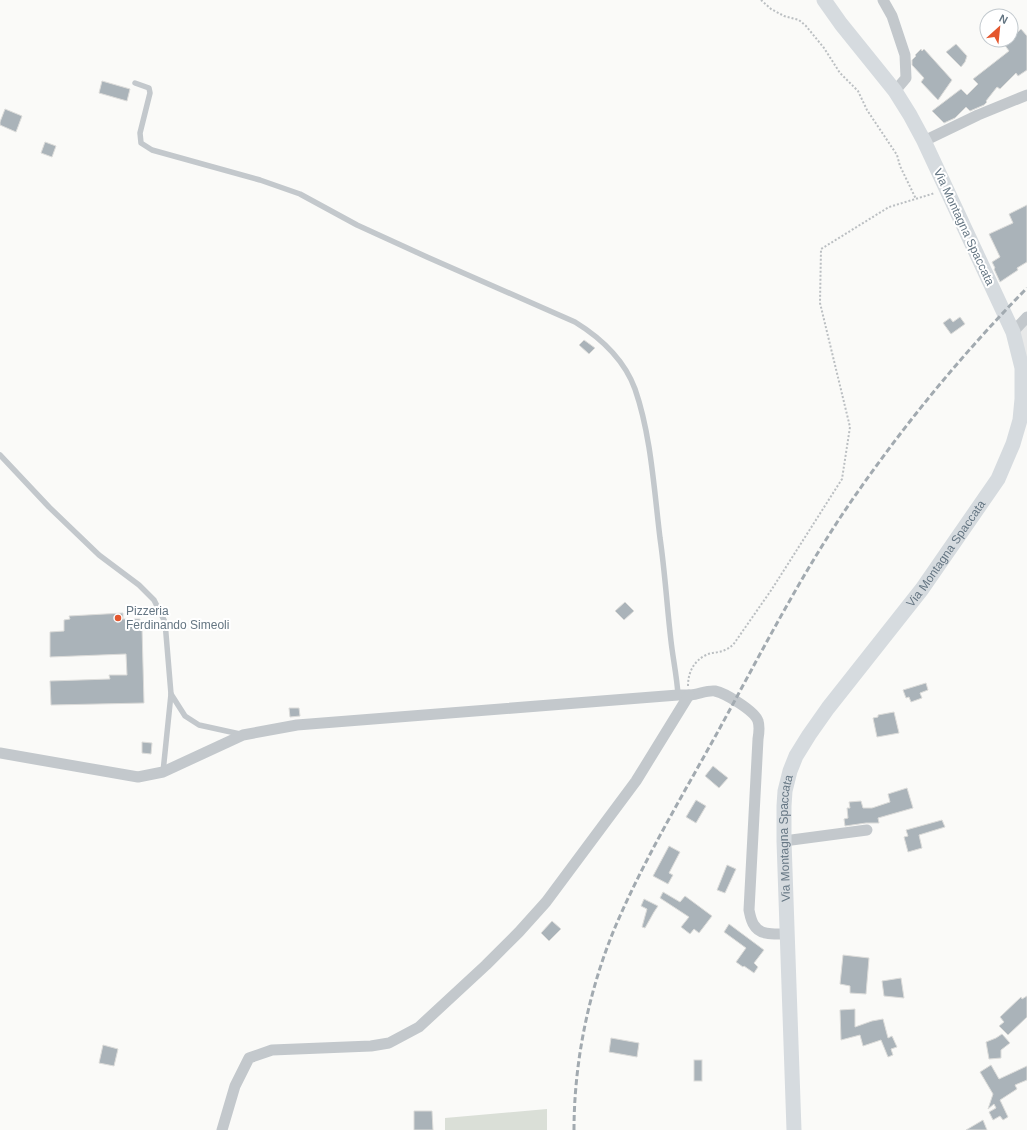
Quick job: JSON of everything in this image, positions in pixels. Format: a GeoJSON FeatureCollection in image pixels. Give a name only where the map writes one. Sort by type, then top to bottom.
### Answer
{"type":"FeatureCollection","features":[{"type":"Feature","properties":{"kind":"main road","name":"Via Montagna Spaccata"},"geometry":{"type":"LineString","coordinates":[[794,1130],[786,934],[784,841],[785,791],[790,771],[796,756],[828,708],[922,589],[998,479],[1013,444],[1020,420],[1022,406],[1022,368],[1013,332],[924,141],[895,91],[841,24],[824,0]]}},
{"type":"Feature","properties":{"kind":"street"},"geometry":{"type":"LineString","coordinates":[[883,0],[892,16],[905,55],[906,78],[895,91]]}},
{"type":"Feature","properties":{"kind":"street"},"geometry":{"type":"LineString","coordinates":[[924,141],[978,115],[1027,95]]}},
{"type":"Feature","properties":{"kind":"street"},"geometry":{"type":"LineString","coordinates":[[1013,332],[1027,317]]}},
{"type":"Feature","properties":{"kind":"street"},"geometry":{"type":"LineString","coordinates":[[0,753],[138,777],[163,772],[243,735],[297,724],[684,695],[714,691],[719,692],[743,705],[755,714],[758,720],[759,726],[749,910],[754,925],[759,930],[770,934],[786,934]]}},
{"type":"Feature","properties":{"kind":"street"},"geometry":{"type":"LineString","coordinates":[[222,1130],[235,1086],[249,1058],[272,1050],[371,1046],[389,1043],[418,1027],[486,965],[546,902],[636,781],[684,695]]}},
{"type":"Feature","properties":{"kind":"street"},"geometry":{"type":"LineString","coordinates":[[784,841],[867,830]]}},
{"type":"Feature","properties":{"kind":"lane"},"geometry":{"type":"LineString","coordinates":[[135,84],[149,88],[150,93],[140,133],[141,143],[152,150],[260,180],[300,194],[357,225],[575,322],[596,336],[612,351],[626,371],[634,388],[645,427],[653,475],[671,643],[678,682],[684,695]]}},
{"type":"Feature","properties":{"kind":"lane"},"geometry":{"type":"LineString","coordinates":[[0,456],[99,555],[139,585],[154,600],[165,622],[171,694],[163,772]]}},
{"type":"Feature","properties":{"kind":"lane"},"geometry":{"type":"LineString","coordinates":[[171,694],[185,716],[199,725],[243,735]]}},
{"type":"Feature","properties":{"kind":"path"},"geometry":{"type":"LineString","coordinates":[[761,0],[771,9],[784,16],[799,20],[806,26],[824,48],[840,73],[858,91],[867,110],[897,155],[900,166],[916,199]]}},
{"type":"Feature","properties":{"kind":"path"},"geometry":{"type":"LineString","coordinates":[[684,695],[690,671],[697,661],[707,655],[724,650],[733,645],[772,589],[842,479],[850,427],[820,303],[821,249],[889,207],[946,190]]}},
{"type":"Feature","properties":{"kind":"shaded area"},"geometry":{"type":"Polygon","coordinates":[[[1027,324],[1027,385],[1018,332],[1027,324]]]}},
{"type":"Feature","properties":{"kind":"shaded area"},"geometry":{"type":"Polygon","coordinates":[[[547,1109],[547,1130],[445,1130],[445,1118],[547,1109]]]}},
{"type":"Feature","properties":{"kind":"building"},"geometry":{"type":"Polygon","coordinates":[[[1021,29],[1027,36],[1027,70],[1018,76],[1016,73],[1000,89],[997,87],[984,105],[970,111],[966,107],[955,118],[944,123],[932,111],[961,89],[967,95],[978,84],[973,79],[1009,51],[1007,48],[1019,48],[1019,31],[1021,29]]]}},
{"type":"Feature","properties":{"kind":"building"},"geometry":{"type":"Polygon","coordinates":[[[956,44],[967,56],[961,67],[946,52],[956,44]]]}},
{"type":"Feature","properties":{"kind":"building"},"geometry":{"type":"Polygon","coordinates":[[[921,49],[922,51],[924,49],[952,80],[938,100],[921,82],[924,78],[912,65],[912,60],[921,49]]]}},
{"type":"Feature","properties":{"kind":"building"},"geometry":{"type":"Polygon","coordinates":[[[102,81],[130,89],[127,101],[99,93],[102,81]]]}},
{"type":"Feature","properties":{"kind":"building"},"geometry":{"type":"Polygon","coordinates":[[[5,109],[22,116],[16,132],[0,125],[5,109]]]}},
{"type":"Feature","properties":{"kind":"building"},"geometry":{"type":"Polygon","coordinates":[[[45,142],[56,146],[52,157],[41,153],[45,142]]]}},
{"type":"Feature","properties":{"kind":"building"},"geometry":{"type":"Polygon","coordinates":[[[1027,205],[1027,262],[1000,282],[992,262],[1000,257],[989,234],[1013,223],[1009,214],[1027,205]]]}},
{"type":"Feature","properties":{"kind":"building"},"geometry":{"type":"Polygon","coordinates":[[[960,317],[965,324],[951,334],[943,323],[950,318],[953,322],[960,317]]]}},
{"type":"Feature","properties":{"kind":"building"},"geometry":{"type":"Polygon","coordinates":[[[584,340],[595,348],[589,354],[579,345],[584,340]]]}},
{"type":"Feature","properties":{"kind":"building"},"geometry":{"type":"Polygon","coordinates":[[[625,602],[634,611],[624,620],[615,611],[625,602]]]}},
{"type":"Feature","properties":{"kind":"building"},"geometry":{"type":"Polygon","coordinates":[[[123,613],[123,619],[140,619],[140,628],[142,628],[144,703],[51,705],[50,681],[110,679],[109,675],[127,675],[126,654],[50,657],[50,632],[64,631],[64,620],[70,619],[69,616],[123,613]]]}},
{"type":"Feature","properties":{"kind":"building"},"geometry":{"type":"Polygon","coordinates":[[[926,683],[928,690],[920,693],[922,698],[911,702],[909,697],[906,698],[903,690],[926,683]]]}},
{"type":"Feature","properties":{"kind":"building"},"geometry":{"type":"Polygon","coordinates":[[[289,708],[299,708],[300,716],[290,717],[289,708]]]}},
{"type":"Feature","properties":{"kind":"building"},"geometry":{"type":"Polygon","coordinates":[[[894,712],[899,733],[877,737],[873,718],[878,717],[878,715],[894,712]]]}},
{"type":"Feature","properties":{"kind":"building"},"geometry":{"type":"Polygon","coordinates":[[[142,742],[152,743],[151,754],[142,753],[142,742]]]}},
{"type":"Feature","properties":{"kind":"building"},"geometry":{"type":"Polygon","coordinates":[[[713,766],[728,778],[719,788],[705,776],[713,766]]]}},
{"type":"Feature","properties":{"kind":"building"},"geometry":{"type":"Polygon","coordinates":[[[907,788],[913,808],[878,818],[879,823],[845,826],[844,819],[848,818],[847,808],[850,808],[849,802],[861,801],[863,808],[872,808],[890,802],[888,794],[907,788]]]}},
{"type":"Feature","properties":{"kind":"building"},"geometry":{"type":"Polygon","coordinates":[[[696,800],[706,806],[696,823],[686,817],[696,800]]]}},
{"type":"Feature","properties":{"kind":"building"},"geometry":{"type":"Polygon","coordinates":[[[942,820],[945,827],[919,835],[922,848],[908,852],[904,837],[908,836],[906,830],[942,820]]]}},
{"type":"Feature","properties":{"kind":"building"},"geometry":{"type":"Polygon","coordinates":[[[669,846],[680,852],[669,873],[673,875],[668,884],[653,876],[669,846]]]}},
{"type":"Feature","properties":{"kind":"building"},"geometry":{"type":"Polygon","coordinates":[[[727,865],[736,869],[725,893],[717,890],[727,865]]]}},
{"type":"Feature","properties":{"kind":"building"},"geometry":{"type":"Polygon","coordinates":[[[663,892],[680,902],[685,896],[712,916],[699,933],[694,929],[690,934],[681,927],[689,917],[660,898],[663,892]]]}},
{"type":"Feature","properties":{"kind":"building"},"geometry":{"type":"Polygon","coordinates":[[[644,899],[658,906],[645,928],[642,927],[647,909],[641,906],[644,899]]]}},
{"type":"Feature","properties":{"kind":"building"},"geometry":{"type":"Polygon","coordinates":[[[552,921],[561,929],[549,941],[541,933],[552,921]]]}},
{"type":"Feature","properties":{"kind":"building"},"geometry":{"type":"Polygon","coordinates":[[[729,924],[764,950],[754,963],[758,967],[754,973],[736,962],[746,948],[724,932],[729,924]]]}},
{"type":"Feature","properties":{"kind":"building"},"geometry":{"type":"Polygon","coordinates":[[[843,955],[869,958],[866,994],[850,993],[850,986],[840,984],[843,955]]]}},
{"type":"Feature","properties":{"kind":"building"},"geometry":{"type":"Polygon","coordinates":[[[901,978],[904,998],[884,996],[882,981],[901,978]]]}},
{"type":"Feature","properties":{"kind":"building"},"geometry":{"type":"Polygon","coordinates":[[[1027,996],[1027,1017],[1008,1035],[999,1026],[1004,1022],[1000,1017],[1021,997],[1022,999],[1027,996]]]}},
{"type":"Feature","properties":{"kind":"building"},"geometry":{"type":"Polygon","coordinates":[[[855,1009],[855,1027],[883,1019],[888,1038],[892,1036],[897,1047],[891,1049],[893,1055],[888,1057],[881,1040],[863,1046],[860,1035],[841,1040],[840,1010],[855,1009]]]}},
{"type":"Feature","properties":{"kind":"building"},"geometry":{"type":"Polygon","coordinates":[[[1002,1034],[1010,1043],[1001,1050],[1001,1058],[989,1059],[986,1042],[1002,1034]]]}},
{"type":"Feature","properties":{"kind":"building"},"geometry":{"type":"Polygon","coordinates":[[[611,1038],[639,1043],[637,1057],[609,1052],[611,1038]]]}},
{"type":"Feature","properties":{"kind":"building"},"geometry":{"type":"Polygon","coordinates":[[[103,1045],[118,1049],[114,1066],[99,1063],[103,1045]]]}},
{"type":"Feature","properties":{"kind":"building"},"geometry":{"type":"Polygon","coordinates":[[[694,1060],[702,1060],[702,1081],[694,1081],[694,1060]]]}},
{"type":"Feature","properties":{"kind":"building"},"geometry":{"type":"Polygon","coordinates":[[[991,1065],[999,1079],[1027,1066],[1027,1080],[1015,1085],[1017,1089],[1000,1100],[1008,1117],[1003,1120],[1000,1116],[993,1120],[989,1112],[996,1108],[994,1104],[988,1109],[993,1094],[980,1072],[991,1065]]]}},
{"type":"Feature","properties":{"kind":"building"},"geometry":{"type":"Polygon","coordinates":[[[414,1111],[432,1111],[433,1130],[414,1130],[414,1111]]]}},
{"type":"Feature","properties":{"kind":"building"},"geometry":{"type":"Polygon","coordinates":[[[983,1120],[987,1130],[966,1130],[983,1120]]]}},
{"type":"Feature","properties":{"kind":"railway"},"geometry":{"type":"LineString","coordinates":[[574,1130],[580,1052],[598,974],[616,925],[663,829],[797,588],[850,503],[870,474],[934,391],[979,339],[1027,288]]}},
{"type":"Feature","properties":{"kind":"place","name":"Pizzeria Ferdinando Simeoli"},"geometry":{"type":"Point","coordinates":[118,618]}}]}
